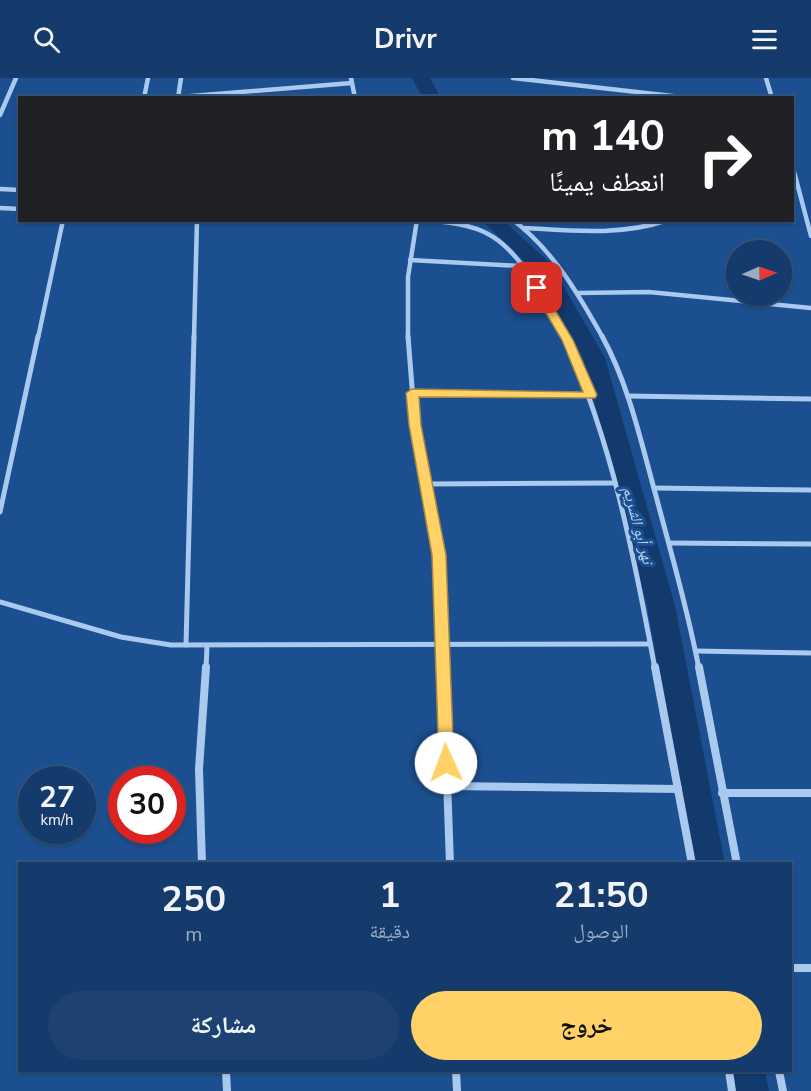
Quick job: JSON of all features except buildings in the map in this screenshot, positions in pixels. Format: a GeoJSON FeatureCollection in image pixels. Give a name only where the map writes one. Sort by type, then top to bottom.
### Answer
{"type":"FeatureCollection","features":[{"type":"Feature","properties":{"kind":"street"},"geometry":{"type":"LineString","coordinates":[[0,115],[16,78]]}},
{"type":"Feature","properties":{"kind":"street"},"geometry":{"type":"LineString","coordinates":[[144,96],[148,78]]}},
{"type":"Feature","properties":{"kind":"street"},"geometry":{"type":"LineString","coordinates":[[178,96],[181,78]]}},
{"type":"Feature","properties":{"kind":"street"},"geometry":{"type":"LineString","coordinates":[[513,78],[672,96]]}},
{"type":"Feature","properties":{"kind":"street"},"geometry":{"type":"LineString","coordinates":[[766,78],[771,96]]}},
{"type":"Feature","properties":{"kind":"street"},"geometry":{"type":"LineString","coordinates":[[189,96],[351,81],[355,96]]}},
{"type":"Feature","properties":{"kind":"street"},"geometry":{"type":"LineString","coordinates":[[794,171],[811,236]]}},
{"type":"Feature","properties":{"kind":"street"},"geometry":{"type":"LineString","coordinates":[[0,189],[18,190]]}},
{"type":"Feature","properties":{"kind":"street"},"geometry":{"type":"LineString","coordinates":[[794,193],[800,193]]}},
{"type":"Feature","properties":{"kind":"street"},"geometry":{"type":"LineString","coordinates":[[0,208],[18,209]]}},
{"type":"Feature","properties":{"kind":"street"},"geometry":{"type":"LineString","coordinates":[[0,512],[63,222]]}},
{"type":"Feature","properties":{"kind":"street"},"geometry":{"type":"LineString","coordinates":[[186,645],[197,222]]}},
{"type":"Feature","properties":{"kind":"street"},"geometry":{"type":"LineString","coordinates":[[417,222],[410,260],[407,309],[415,425],[439,555],[450,862]]}},
{"type":"Feature","properties":{"kind":"street"},"geometry":{"type":"LineString","coordinates":[[442,222],[467,226],[487,233],[498,240],[520,266],[552,312],[568,340],[591,395],[615,483],[650,644],[692,862]]}},
{"type":"Feature","properties":{"kind":"street"},"geometry":{"type":"LineString","coordinates":[[516,222],[525,228],[578,293],[610,351],[628,396],[696,651],[737,862]]}},
{"type":"Feature","properties":{"kind":"street"},"geometry":{"type":"LineString","coordinates":[[525,228],[627,232],[663,222]]}},
{"type":"Feature","properties":{"kind":"street"},"geometry":{"type":"LineString","coordinates":[[410,260],[520,266]]}},
{"type":"Feature","properties":{"kind":"street"},"geometry":{"type":"LineString","coordinates":[[578,293],[639,291],[811,308]]}},
{"type":"Feature","properties":{"kind":"street"},"geometry":{"type":"LineString","coordinates":[[412,393],[591,395]]}},
{"type":"Feature","properties":{"kind":"street"},"geometry":{"type":"LineString","coordinates":[[628,396],[811,399]]}},
{"type":"Feature","properties":{"kind":"street"},"geometry":{"type":"LineString","coordinates":[[427,484],[615,483]]}},
{"type":"Feature","properties":{"kind":"street"},"geometry":{"type":"LineString","coordinates":[[654,488],[811,490]]}},
{"type":"Feature","properties":{"kind":"street"},"geometry":{"type":"LineString","coordinates":[[669,543],[811,544]]}},
{"type":"Feature","properties":{"kind":"street"},"geometry":{"type":"LineString","coordinates":[[0,602],[121,637],[186,645],[650,644]]}},
{"type":"Feature","properties":{"kind":"street"},"geometry":{"type":"LineString","coordinates":[[202,862],[200,769],[207,646]]}},
{"type":"Feature","properties":{"kind":"street"},"geometry":{"type":"LineString","coordinates":[[696,651],[811,653]]}},
{"type":"Feature","properties":{"kind":"street"},"geometry":{"type":"LineString","coordinates":[[447,786],[678,789]]}},
{"type":"Feature","properties":{"kind":"street"},"geometry":{"type":"LineString","coordinates":[[722,793],[811,793]]}},
{"type":"Feature","properties":{"kind":"street"},"geometry":{"type":"LineString","coordinates":[[792,968],[811,968]]}},
{"type":"Feature","properties":{"kind":"street"},"geometry":{"type":"LineString","coordinates":[[226,1072],[227,1091]]}},
{"type":"Feature","properties":{"kind":"street"},"geometry":{"type":"LineString","coordinates":[[456,1072],[457,1091]]}},
{"type":"Feature","properties":{"kind":"street"},"geometry":{"type":"LineString","coordinates":[[729,1072],[732,1091]]}},
{"type":"Feature","properties":{"kind":"street"},"geometry":{"type":"LineString","coordinates":[[779,1072],[783,1091]]}},
{"type":"Feature","properties":{"kind":"waterway","name":"نهر أبو الشريم"},"geometry":{"type":"LineString","coordinates":[[421,78],[431,96]]}},
{"type":"Feature","properties":{"kind":"waterway","name":"نهر أبو الشريم"},"geometry":{"type":"LineString","coordinates":[[493,222],[543,267],[594,358],[661,606],[709,862]]}},
{"type":"Feature","properties":{"kind":"waterway","name":"نهر أبو الشريم"},"geometry":{"type":"LineString","coordinates":[[747,1072],[751,1091]]}},
{"type":"Feature","properties":{"kind":"route"},"geometry":{"type":"LineString","coordinates":[[446,763],[439,555],[415,425],[412,393],[591,395],[568,340],[537,288]]}}]}
